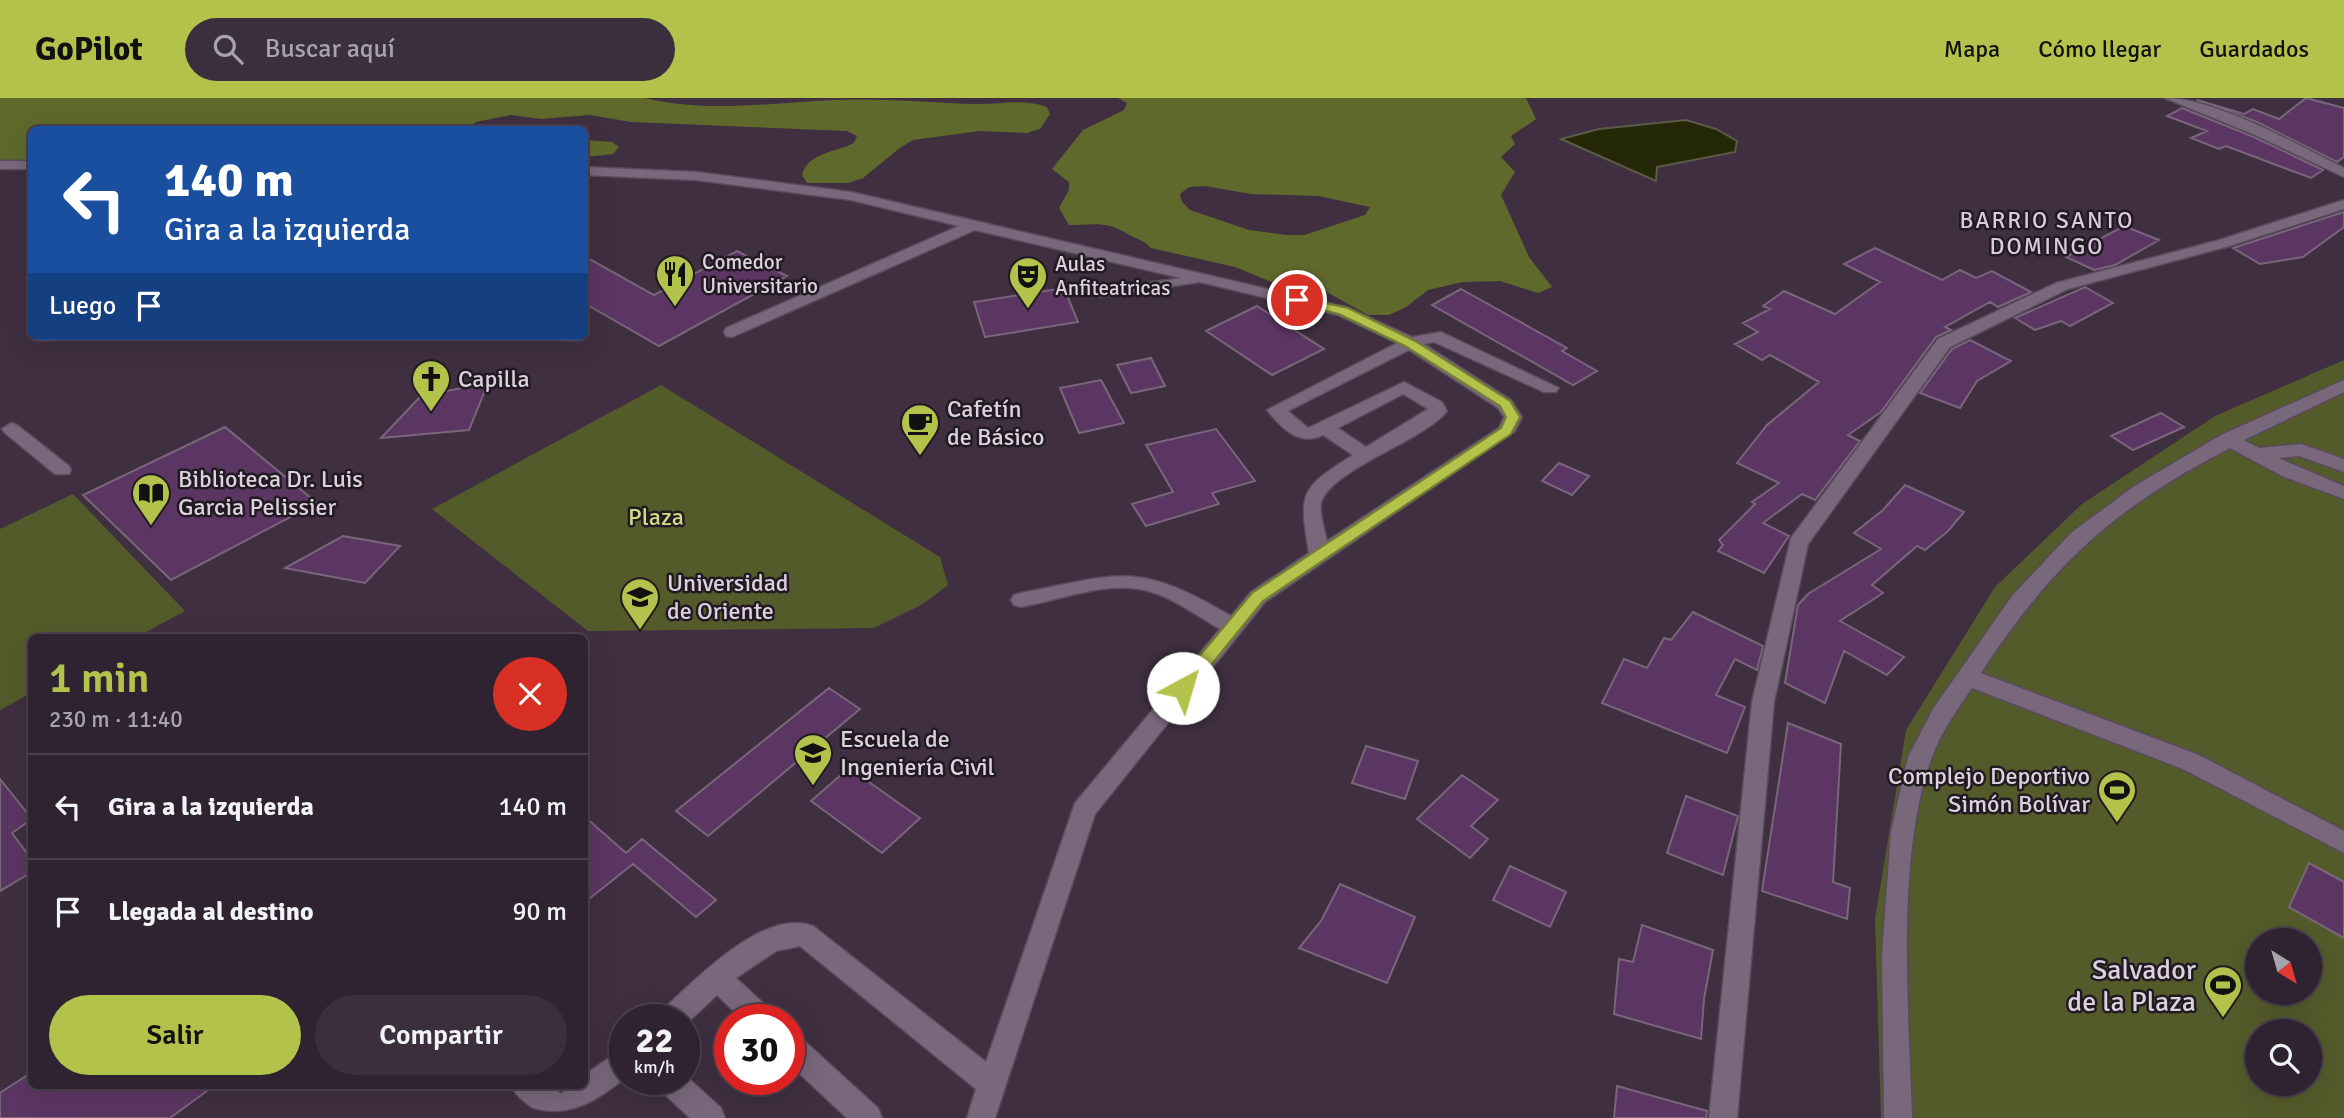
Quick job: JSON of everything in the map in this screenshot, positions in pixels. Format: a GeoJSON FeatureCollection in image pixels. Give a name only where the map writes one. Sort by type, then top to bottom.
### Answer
{"type":"FeatureCollection","features":[{"type":"Feature","properties":{"kind":"street"},"geometry":{"type":"LineString","coordinates":[[2172,98],[2260,132],[2344,173]]}},
{"type":"Feature","properties":{"kind":"street"},"geometry":{"type":"LineString","coordinates":[[0,165],[28,165]]}},
{"type":"Feature","properties":{"kind":"street"},"geometry":{"type":"LineString","coordinates":[[588,171],[696,176],[851,196],[1343,311],[1410,343],[1505,404],[1513,417],[1506,431],[1258,597],[1084,810],[981,1118]]}},
{"type":"Feature","properties":{"kind":"street"},"geometry":{"type":"LineString","coordinates":[[1723,1118],[1763,702],[1798,543],[1944,343],[2062,286],[2221,244],[2344,204]]}},
{"type":"Feature","properties":{"kind":"street"},"geometry":{"type":"LineString","coordinates":[[732,332],[973,225]]}},
{"type":"Feature","properties":{"kind":"street"},"geometry":{"type":"LineString","coordinates":[[1106,294],[1206,279]]}},
{"type":"Feature","properties":{"kind":"street"},"geometry":{"type":"LineString","coordinates":[[1319,555],[1311,505],[1322,483],[1435,416],[1438,411],[1436,406],[1408,388],[1399,387],[1311,434],[1303,434],[1276,413],[1410,343],[1428,337],[1442,336],[1550,388]]}},
{"type":"Feature","properties":{"kind":"street"},"geometry":{"type":"LineString","coordinates":[[1898,1118],[1894,898],[1910,789],[1924,740],[2028,589],[2078,538],[2174,468],[2228,439],[2344,385]]}},
{"type":"Feature","properties":{"kind":"street"},"geometry":{"type":"LineString","coordinates":[[1324,427],[1368,457]]}},
{"type":"Feature","properties":{"kind":"street"},"geometry":{"type":"LineString","coordinates":[[4,428],[62,470]]}},
{"type":"Feature","properties":{"kind":"street"},"geometry":{"type":"LineString","coordinates":[[2228,439],[2290,472],[2344,493]]}},
{"type":"Feature","properties":{"kind":"street"},"geometry":{"type":"LineString","coordinates":[[2258,454],[2301,450],[2344,466]]}},
{"type":"Feature","properties":{"kind":"street"},"geometry":{"type":"LineString","coordinates":[[1021,600],[1139,582],[1160,588],[1233,627]]}},
{"type":"Feature","properties":{"kind":"street"},"geometry":{"type":"LineString","coordinates":[[1967,677],[2191,762],[2344,843]]}},
{"type":"Feature","properties":{"kind":"street"},"geometry":{"type":"LineString","coordinates":[[689,1004],[763,943],[785,934],[804,934],[992,1084]]}},
{"type":"Feature","properties":{"kind":"street"},"geometry":{"type":"LineString","coordinates":[[718,979],[745,1004]]}},
{"type":"Feature","properties":{"kind":"street"},"geometry":{"type":"LineString","coordinates":[[805,1060],[868,1118]]}},
{"type":"Feature","properties":{"kind":"street"},"geometry":{"type":"LineString","coordinates":[[531,1089],[563,1115],[609,1074]]}},
{"type":"Feature","properties":{"kind":"street"},"geometry":{"type":"LineString","coordinates":[[686,1095],[711,1118]]}},
{"type":"Feature","properties":{"kind":"green space"},"geometry":{"type":"Polygon","coordinates":[[[0,98],[645,98],[668,103],[715,106],[833,100],[973,104],[1010,102],[1038,104],[1047,107],[1050,114],[1040,129],[1027,133],[980,131],[913,140],[863,178],[848,183],[807,183],[802,175],[805,168],[816,158],[854,143],[857,136],[847,131],[631,122],[590,115],[541,119],[511,115],[476,122],[472,126],[28,126],[28,160],[0,160],[0,98]]]}},
{"type":"Feature","properties":{"kind":"green space"},"geometry":{"type":"Polygon","coordinates":[[[1118,98],[1526,98],[1536,119],[1511,136],[1515,144],[1501,157],[1515,172],[1501,195],[1529,257],[1552,287],[1538,293],[1500,281],[1463,282],[1428,290],[1406,307],[1389,315],[1368,315],[1325,291],[1281,286],[1235,267],[1151,248],[1143,241],[1113,227],[1100,224],[1069,225],[1059,208],[1069,190],[1069,182],[1052,169],[1083,130],[1124,110],[1127,103],[1118,98]],[[1205,186],[1189,187],[1180,194],[1182,202],[1190,210],[1249,230],[1286,235],[1304,235],[1365,215],[1370,207],[1318,196],[1251,194],[1205,186]]]}},
{"type":"Feature","properties":{"kind":"green space"},"geometry":{"type":"Polygon","coordinates":[[[588,140],[612,142],[619,147],[613,154],[588,157],[588,140]]]}},
{"type":"Feature","properties":{"kind":"green space","name":"Complejo Deportivo Simón Bolívar"},"geometry":{"type":"Polygon","coordinates":[[[2344,360],[2344,1118],[1881,1118],[1875,919],[1906,730],[1995,587],[2082,504],[2215,416],[2344,360]]]}},
{"type":"Feature","properties":{"kind":"green space","name":"Plaza"},"geometry":{"type":"Polygon","coordinates":[[[661,385],[940,557],[948,585],[923,604],[874,628],[588,631],[432,509],[661,385]]]}},
{"type":"Feature","properties":{"kind":"green space"},"geometry":{"type":"Polygon","coordinates":[[[73,494],[185,611],[143,634],[28,634],[28,695],[0,710],[0,529],[73,494]]]}},
{"type":"Feature","properties":{"kind":"shaded area"},"geometry":{"type":"Polygon","coordinates":[[[1686,120],[1716,129],[1737,141],[1735,152],[1657,167],[1656,181],[1561,139],[1599,129],[1686,120]]]}},
{"type":"Feature","properties":{"kind":"building"},"geometry":{"type":"Polygon","coordinates":[[[2306,98],[2344,108],[2344,157],[2337,162],[2257,122],[2197,100],[2244,114],[2253,109],[2279,119],[2306,98]]]}},
{"type":"Feature","properties":{"kind":"building"},"geometry":{"type":"Polygon","coordinates":[[[2182,108],[2254,137],[2323,170],[2311,178],[2226,146],[2219,149],[2191,138],[2207,131],[2167,116],[2182,108]]]}},
{"type":"Feature","properties":{"kind":"building"},"geometry":{"type":"Polygon","coordinates":[[[2344,212],[2344,227],[2303,257],[2260,264],[2233,248],[2344,212]]]}},
{"type":"Feature","properties":{"kind":"building"},"geometry":{"type":"Polygon","coordinates":[[[2124,226],[2159,240],[2115,265],[2094,270],[2066,257],[2124,226]]]}},
{"type":"Feature","properties":{"kind":"building"},"geometry":{"type":"Polygon","coordinates":[[[1875,248],[1942,280],[1960,270],[1976,278],[1992,271],[2031,292],[1998,307],[1990,302],[1945,327],[1951,330],[1936,337],[1881,412],[1848,435],[1860,441],[1815,500],[1802,494],[1763,523],[1789,536],[1764,573],[1718,551],[1723,545],[1719,540],[1755,504],[1752,502],[1779,483],[1737,463],[1767,425],[1819,382],[1770,355],[1762,360],[1735,344],[1758,332],[1743,323],[1770,309],[1763,306],[1784,291],[1835,314],[1880,282],[1844,264],[1875,248]]]}},
{"type":"Feature","properties":{"kind":"building"},"geometry":{"type":"Polygon","coordinates":[[[737,251],[787,276],[659,346],[588,305],[588,258],[654,295],[737,251]]]}},
{"type":"Feature","properties":{"kind":"building"},"geometry":{"type":"Polygon","coordinates":[[[2085,287],[2113,303],[2070,326],[2061,321],[2035,330],[2015,318],[2085,287]]]}},
{"type":"Feature","properties":{"kind":"building"},"geometry":{"type":"Polygon","coordinates":[[[1064,288],[1078,322],[985,337],[974,302],[1064,288]]]}},
{"type":"Feature","properties":{"kind":"building"},"geometry":{"type":"Polygon","coordinates":[[[1461,289],[1567,348],[1562,351],[1597,371],[1573,385],[1432,305],[1461,289]]]}},
{"type":"Feature","properties":{"kind":"building"},"geometry":{"type":"Polygon","coordinates":[[[1257,306],[1324,349],[1272,375],[1206,331],[1257,306]]]}},
{"type":"Feature","properties":{"kind":"building"},"geometry":{"type":"Polygon","coordinates":[[[1970,340],[2011,361],[1977,381],[1960,408],[1920,393],[1952,349],[1970,340]]]}},
{"type":"Feature","properties":{"kind":"building"},"geometry":{"type":"Polygon","coordinates":[[[1151,358],[1165,386],[1131,393],[1117,365],[1151,358]]]}},
{"type":"Feature","properties":{"kind":"building"},"geometry":{"type":"Polygon","coordinates":[[[1101,380],[1124,423],[1079,433],[1060,388],[1101,380]]]}},
{"type":"Feature","properties":{"kind":"building"},"geometry":{"type":"Polygon","coordinates":[[[488,383],[469,430],[381,438],[421,396],[488,383]]]}},
{"type":"Feature","properties":{"kind":"building"},"geometry":{"type":"Polygon","coordinates":[[[2161,413],[2184,427],[2133,450],[2111,436],[2161,413]]]}},
{"type":"Feature","properties":{"kind":"building"},"geometry":{"type":"Polygon","coordinates":[[[225,427],[317,503],[171,580],[83,495],[225,427]]]}},
{"type":"Feature","properties":{"kind":"building"},"geometry":{"type":"Polygon","coordinates":[[[1216,429],[1255,481],[1212,493],[1219,504],[1146,526],[1132,504],[1173,492],[1146,445],[1216,429]]]}},
{"type":"Feature","properties":{"kind":"building"},"geometry":{"type":"Polygon","coordinates":[[[1559,463],[1589,476],[1572,495],[1542,481],[1559,463]]]}},
{"type":"Feature","properties":{"kind":"building"},"geometry":{"type":"Polygon","coordinates":[[[1905,485],[1964,512],[1948,531],[1925,550],[1917,546],[1872,585],[1883,593],[1840,621],[1904,657],[1887,675],[1844,651],[1825,703],[1785,683],[1798,605],[1808,594],[1881,549],[1854,533],[1883,510],[1905,485]]]}},
{"type":"Feature","properties":{"kind":"building"},"geometry":{"type":"Polygon","coordinates":[[[343,536],[400,546],[365,583],[285,568],[343,536]]]}},
{"type":"Feature","properties":{"kind":"building"},"geometry":{"type":"Polygon","coordinates":[[[1693,612],[1763,646],[1757,670],[1735,659],[1716,695],[1745,707],[1727,753],[1602,703],[1624,659],[1647,668],[1664,638],[1671,640],[1693,612]]]}},
{"type":"Feature","properties":{"kind":"building"},"geometry":{"type":"Polygon","coordinates":[[[829,688],[860,709],[708,836],[676,811],[829,688]]]}},
{"type":"Feature","properties":{"kind":"building"},"geometry":{"type":"Polygon","coordinates":[[[1788,723],[1841,744],[1833,882],[1850,888],[1847,919],[1762,891],[1788,723]]]}},
{"type":"Feature","properties":{"kind":"building"},"geometry":{"type":"Polygon","coordinates":[[[1366,746],[1418,761],[1405,799],[1352,783],[1366,746]]]}},
{"type":"Feature","properties":{"kind":"building"},"geometry":{"type":"Polygon","coordinates":[[[849,768],[920,818],[882,853],[811,801],[849,768]]]}},
{"type":"Feature","properties":{"kind":"building"},"geometry":{"type":"Polygon","coordinates":[[[1462,775],[1498,800],[1471,826],[1488,839],[1470,858],[1417,819],[1462,775]]]}},
{"type":"Feature","properties":{"kind":"building"},"geometry":{"type":"Polygon","coordinates":[[[0,779],[28,814],[28,822],[12,833],[28,855],[28,874],[0,891],[0,779]]]}},
{"type":"Feature","properties":{"kind":"building"},"geometry":{"type":"Polygon","coordinates":[[[1686,796],[1738,816],[1723,875],[1667,853],[1686,796]]]}},
{"type":"Feature","properties":{"kind":"building"},"geometry":{"type":"Polygon","coordinates":[[[588,820],[626,853],[642,839],[716,900],[696,917],[633,864],[588,900],[588,820]]]}},
{"type":"Feature","properties":{"kind":"building"},"geometry":{"type":"Polygon","coordinates":[[[2309,863],[2344,882],[2344,938],[2289,907],[2309,863]]]}},
{"type":"Feature","properties":{"kind":"building"},"geometry":{"type":"Polygon","coordinates":[[[1510,866],[1566,892],[1550,927],[1493,900],[1510,866]]]}},
{"type":"Feature","properties":{"kind":"building"},"geometry":{"type":"Polygon","coordinates":[[[1340,884],[1415,917],[1387,983],[1299,948],[1321,921],[1340,884]]]}},
{"type":"Feature","properties":{"kind":"building"},"geometry":{"type":"Polygon","coordinates":[[[1642,925],[1713,950],[1704,999],[1701,1039],[1614,1014],[1619,959],[1633,962],[1642,925]]]}},
{"type":"Feature","properties":{"kind":"building"},"geometry":{"type":"Polygon","coordinates":[[[28,1075],[28,1089],[210,1089],[170,1118],[0,1118],[0,1093],[28,1075]]]}},
{"type":"Feature","properties":{"kind":"building"},"geometry":{"type":"Polygon","coordinates":[[[1617,1086],[1707,1111],[1706,1118],[1614,1118],[1617,1086]]]}},
{"type":"Feature","properties":{"kind":"place","name":"Comedor Universitario"},"geometry":{"type":"Point","coordinates":[675,308]}},
{"type":"Feature","properties":{"kind":"place","name":"Aulas Anfiteatricas"},"geometry":{"type":"Point","coordinates":[1028,310]}},
{"type":"Feature","properties":{"kind":"place","name":"Capilla"},"geometry":{"type":"Point","coordinates":[431,413]}},
{"type":"Feature","properties":{"kind":"place","name":"Cafetín de Básico"},"geometry":{"type":"Point","coordinates":[920,457]}},
{"type":"Feature","properties":{"kind":"place","name":"Biblioteca Dr. Luis Garcia Pelissier"},"geometry":{"type":"Point","coordinates":[151,527]}},
{"type":"Feature","properties":{"kind":"place","name":"Universidad de Oriente"},"geometry":{"type":"Point","coordinates":[640,631]}},
{"type":"Feature","properties":{"kind":"place","name":"Escuela de Ingeniería Civil"},"geometry":{"type":"Point","coordinates":[813,787]}},
{"type":"Feature","properties":{"kind":"place","name":"Complejo Deportivo Simón Bolívar"},"geometry":{"type":"Point","coordinates":[2117,824]}},
{"type":"Feature","properties":{"kind":"place","name":"Salvador de la Plaza"},"geometry":{"type":"Point","coordinates":[2223,1019]}},
{"type":"Feature","properties":{"kind":"district","name":"BARRIO SANTO DOMINGO"},"geometry":{"type":"Point","coordinates":[2047,233]}},
{"type":"Feature","properties":{"kind":"route"},"geometry":{"type":"LineString","coordinates":[[1183,688],[1258,597],[1506,431],[1513,417],[1505,404],[1410,343],[1343,311],[1297,300]]}}]}
